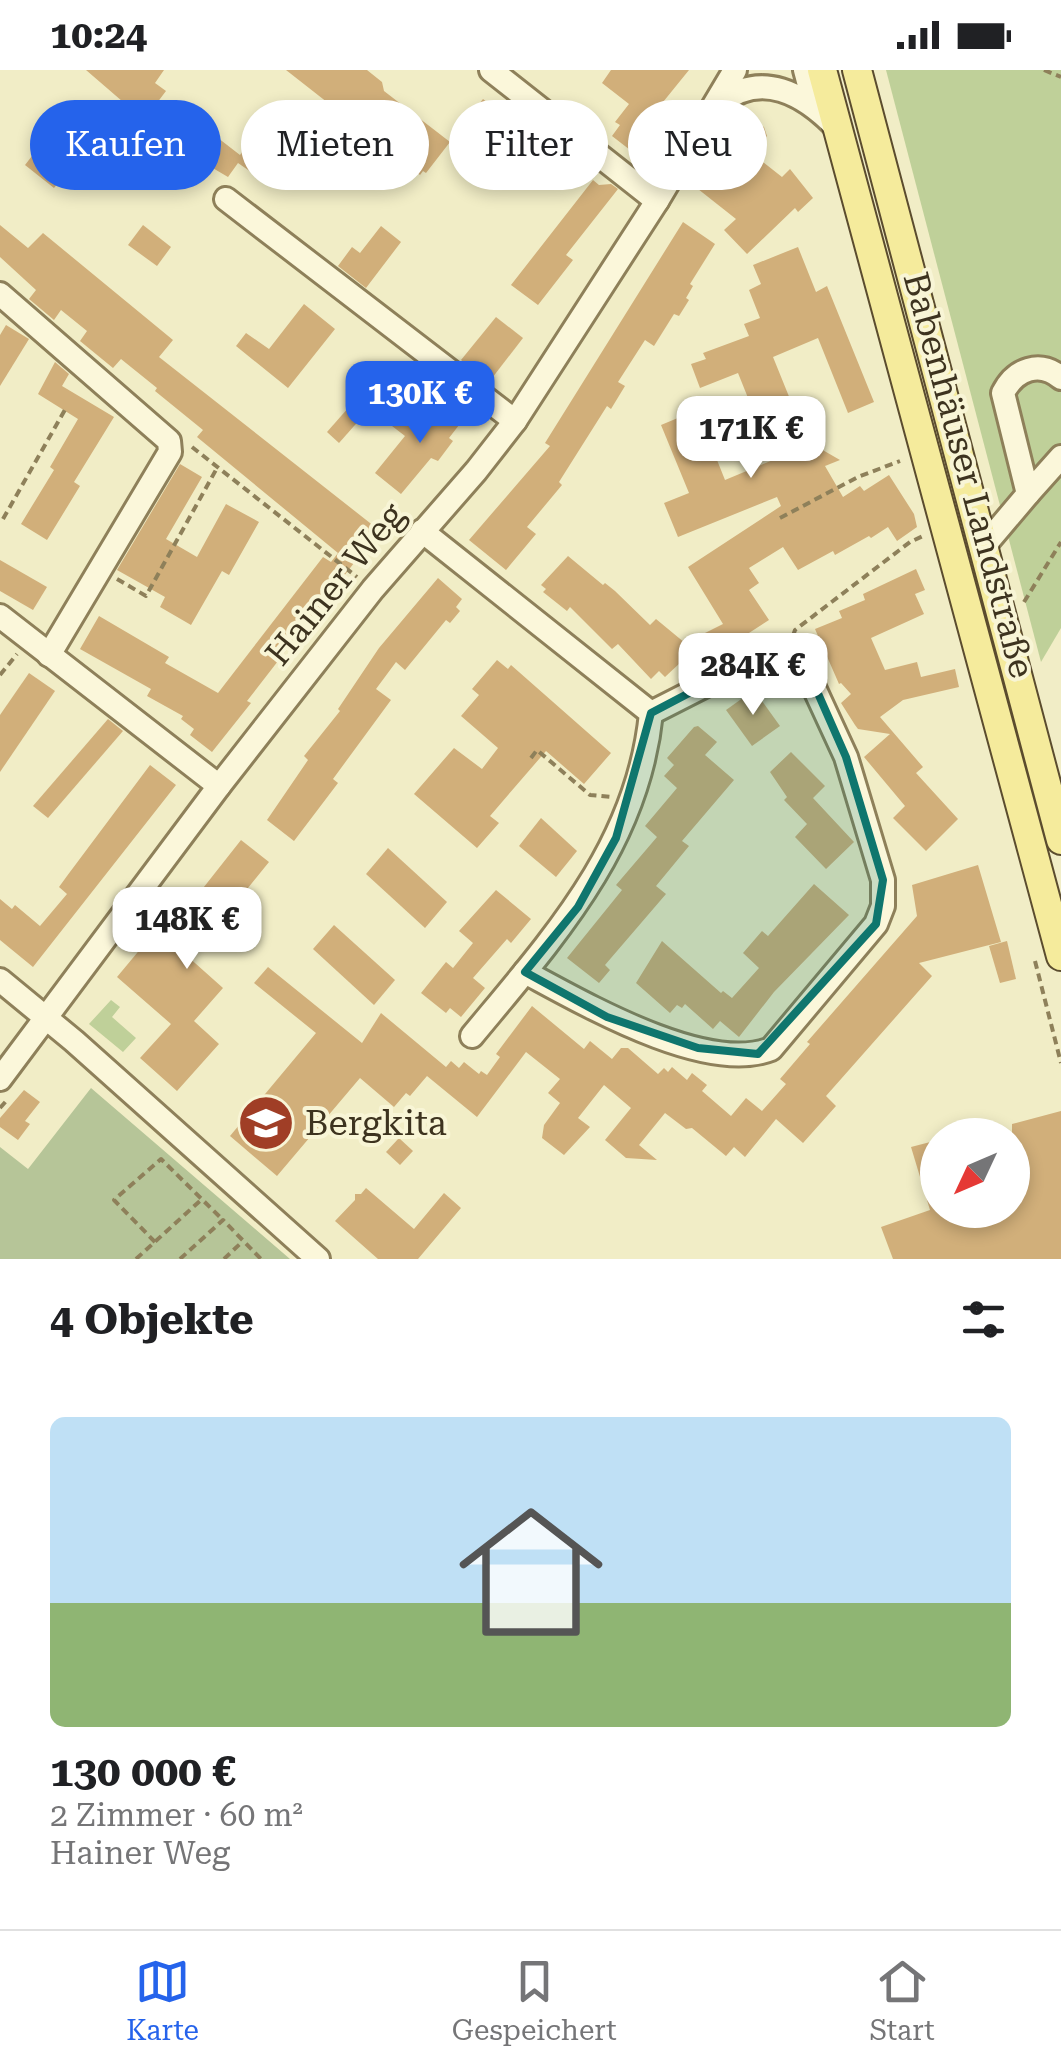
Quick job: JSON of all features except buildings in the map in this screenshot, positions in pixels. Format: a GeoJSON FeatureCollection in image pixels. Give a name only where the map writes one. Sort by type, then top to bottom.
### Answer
{"type":"FeatureCollection","features":[{"type":"Feature","properties":{"kind":"main road","name":"Babenhäuser Landstraße"},"geometry":{"type":"LineString","coordinates":[[822,70],[1061,956]]}},
{"type":"Feature","properties":{"kind":"main road","name":"Babenhäuser Landstraße"},"geometry":{"type":"LineString","coordinates":[[857,70],[1061,840]]}},
{"type":"Feature","properties":{"kind":"street"},"geometry":{"type":"LineString","coordinates":[[491,70],[656,201]]}},
{"type":"Feature","properties":{"kind":"street","name":"Hainer Weg"},"geometry":{"type":"LineString","coordinates":[[718,100],[735,70]]}},
{"type":"Feature","properties":{"kind":"street"},"geometry":{"type":"LineString","coordinates":[[806,70],[814,104]]}},
{"type":"Feature","properties":{"kind":"street","name":"Hainer Weg"},"geometry":{"type":"LineString","coordinates":[[724,100],[733,90],[754,82],[774,83],[795,89],[836,128]]}},
{"type":"Feature","properties":{"kind":"street","name":"Hainer Weg"},"geometry":{"type":"LineString","coordinates":[[0,1079],[219,786],[373,589],[515,420],[663,190]]}},
{"type":"Feature","properties":{"kind":"street"},"geometry":{"type":"LineString","coordinates":[[229,202],[515,420]]}},
{"type":"Feature","properties":{"kind":"street"},"geometry":{"type":"LineString","coordinates":[[0,294],[169,441],[170,452],[49,654]]}},
{"type":"Feature","properties":{"kind":"street"},"geometry":{"type":"LineString","coordinates":[[1028,494],[1003,393],[1008,382],[1022,370],[1034,367],[1052,371],[1061,378]]}},
{"type":"Feature","properties":{"kind":"street"},"geometry":{"type":"LineString","coordinates":[[984,546],[1061,456]]}},
{"type":"Feature","properties":{"kind":"street"},"geometry":{"type":"LineString","coordinates":[[422,531],[651,712]]}},
{"type":"Feature","properties":{"kind":"street"},"geometry":{"type":"LineString","coordinates":[[0,616],[219,786]]}},
{"type":"Feature","properties":{"kind":"street"},"geometry":{"type":"LineString","coordinates":[[525,972],[607,1017],[698,1048],[749,1055],[771,1048],[876,924],[883,906],[883,880],[846,757],[809,674],[788,656],[776,654],[754,659],[651,712]]}},
{"type":"Feature","properties":{"kind":"street"},"geometry":{"type":"LineString","coordinates":[[472,1036],[578,906],[616,838],[649,736],[651,712]]}},
{"type":"Feature","properties":{"kind":"street"},"geometry":{"type":"LineString","coordinates":[[0,980],[48,1018],[318,1259]]}},
{"type":"Feature","properties":{"kind":"path"},"geometry":{"type":"LineString","coordinates":[[1044,70],[1061,77]]}},
{"type":"Feature","properties":{"kind":"path"},"geometry":{"type":"LineString","coordinates":[[4,519],[66,408]]}},
{"type":"Feature","properties":{"kind":"path"},"geometry":{"type":"LineString","coordinates":[[169,441],[183,440],[373,589]]}},
{"type":"Feature","properties":{"kind":"path"},"geometry":{"type":"LineString","coordinates":[[780,518],[858,477],[905,459]]}},
{"type":"Feature","properties":{"kind":"path"},"geometry":{"type":"LineString","coordinates":[[100,569],[146,596],[218,466]]}},
{"type":"Feature","properties":{"kind":"path"},"geometry":{"type":"LineString","coordinates":[[788,656],[795,630],[910,542],[926,535]]}},
{"type":"Feature","properties":{"kind":"path"},"geometry":{"type":"LineString","coordinates":[[1006,631],[1061,542]]}},
{"type":"Feature","properties":{"kind":"path"},"geometry":{"type":"LineString","coordinates":[[531,758],[537,750],[590,795],[631,800]]}},
{"type":"Feature","properties":{"kind":"path"},"geometry":{"type":"LineString","coordinates":[[155,1242],[114,1200],[160,1159],[260,1259]]}},
{"type":"Feature","properties":{"kind":"path"},"geometry":{"type":"LineString","coordinates":[[136,1259],[202,1200]]}},
{"type":"Feature","properties":{"kind":"path"},"geometry":{"type":"LineString","coordinates":[[180,1259],[224,1220]]}},
{"type":"Feature","properties":{"kind":"path"},"geometry":{"type":"LineString","coordinates":[[224,1259],[244,1241]]}},
{"type":"Feature","properties":{"kind":"highlighted area"},"geometry":{"type":"Polygon","coordinates":[[[788,655],[809,673],[846,757],[883,880],[876,924],[758,1054],[698,1048],[607,1017],[525,972],[578,907],[616,838],[651,713],[754,659],[788,655]]]}},
{"type":"Feature","properties":{"kind":"green space"},"geometry":{"type":"Polygon","coordinates":[[[886,70],[1061,70],[1061,628],[1041,662],[886,70]]]}},
{"type":"Feature","properties":{"kind":"green space"},"geometry":{"type":"Polygon","coordinates":[[[111,1000],[120,1007],[112,1017],[136,1038],[123,1052],[89,1024],[111,1000]]]}},
{"type":"Feature","properties":{"kind":"green space"},"geometry":{"type":"Polygon","coordinates":[[[91,1088],[290,1259],[0,1259],[0,1147],[28,1169],[91,1088]]]}},
{"type":"Feature","properties":{"kind":"place","name":"Bergkita"},"geometry":{"type":"Point","coordinates":[266,1123]}}]}
